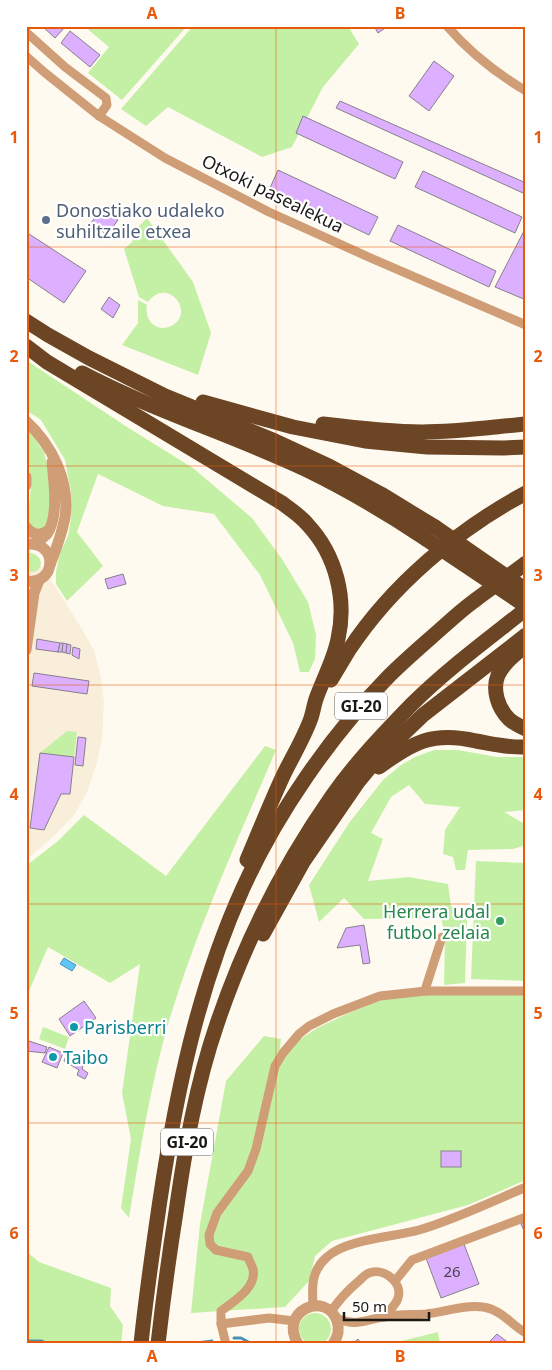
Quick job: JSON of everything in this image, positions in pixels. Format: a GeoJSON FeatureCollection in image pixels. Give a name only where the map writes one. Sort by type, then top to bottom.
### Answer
{"type":"FeatureCollection","features":[{"type":"Feature","properties":{"kind":"highway"},"geometry":{"type":"LineString","coordinates":[[26,321],[89,358],[165,396],[275,441],[329,466],[373,490],[526,608]]}},
{"type":"Feature","properties":{"kind":"highway"},"geometry":{"type":"LineString","coordinates":[[26,342],[134,398],[307,470],[385,512],[431,533],[526,590]]}},
{"type":"Feature","properties":{"kind":"highway"},"geometry":{"type":"LineString","coordinates":[[26,348],[282,503],[297,514],[318,537],[335,571],[342,608],[334,654],[311,718]]}},
{"type":"Feature","properties":{"kind":"highway"},"geometry":{"type":"LineString","coordinates":[[130,378],[236,412],[293,427],[365,441],[427,447],[526,447]]}},
{"type":"Feature","properties":{"kind":"highway"},"geometry":{"type":"LineString","coordinates":[[180,395],[304,421],[367,430],[423,432],[526,424]]}},
{"type":"Feature","properties":{"kind":"highway"},"geometry":{"type":"LineString","coordinates":[[243,889],[246,863],[260,828],[311,718],[350,649],[408,579],[435,554],[490,513],[526,493]]}},
{"type":"Feature","properties":{"kind":"highway","name":"GI-20"},"geometry":{"type":"LineString","coordinates":[[141,1344],[150,1267],[166,1164],[188,1050],[223,938],[243,889],[261,852],[300,787],[328,746],[389,676],[473,602],[526,563]]}},
{"type":"Feature","properties":{"kind":"highway","name":"GI-20"},"geometry":{"type":"LineString","coordinates":[[158,1344],[182,1168],[194,1107],[217,1025],[265,908],[303,840],[333,795],[363,757],[439,679],[526,608]]}},
{"type":"Feature","properties":{"kind":"highway"},"geometry":{"type":"LineString","coordinates":[[247,948],[264,933],[303,862],[358,782],[377,759],[423,715],[526,635]]}},
{"type":"Feature","properties":{"kind":"highway"},"geometry":{"type":"LineString","coordinates":[[526,646],[508,660],[498,677],[496,686],[501,708],[508,719],[526,729]]}},
{"type":"Feature","properties":{"kind":"highway"},"geometry":{"type":"LineString","coordinates":[[358,782],[409,747],[424,740],[440,737],[457,738],[496,746],[526,747]]}},
{"type":"Feature","properties":{"kind":"street"},"geometry":{"type":"LineString","coordinates":[[447,26],[476,57],[505,79],[526,91]]}},
{"type":"Feature","properties":{"kind":"street"},"geometry":{"type":"LineString","coordinates":[[26,32],[65,67],[106,98],[107,105],[99,116]]}},
{"type":"Feature","properties":{"kind":"street","name":"Otxoki pasealekua"},"geometry":{"type":"LineString","coordinates":[[26,56],[99,116],[165,158],[269,212],[526,325]]}},
{"type":"Feature","properties":{"kind":"street"},"geometry":{"type":"LineString","coordinates":[[26,421],[37,432],[51,453],[60,472],[66,494],[62,529],[46,574],[39,580],[33,582],[26,581]]}},
{"type":"Feature","properties":{"kind":"street"},"geometry":{"type":"LineString","coordinates":[[29,543],[43,538],[50,528],[53,518],[54,497],[51,453]]}},
{"type":"Feature","properties":{"kind":"street"},"geometry":{"type":"LineString","coordinates":[[26,477],[26,485]]}},
{"type":"Feature","properties":{"kind":"street"},"geometry":{"type":"LineString","coordinates":[[26,527],[31,532],[39,534],[47,532],[50,528]]}},
{"type":"Feature","properties":{"kind":"street"},"geometry":{"type":"LineString","coordinates":[[29,543],[40,546],[45,550],[49,555],[50,565]]}},
{"type":"Feature","properties":{"kind":"street"},"geometry":{"type":"LineString","coordinates":[[26,650],[34,593],[39,580]]}},
{"type":"Feature","properties":{"kind":"street"},"geometry":{"type":"LineString","coordinates":[[426,991],[442,937]]}},
{"type":"Feature","properties":{"kind":"street"},"geometry":{"type":"LineString","coordinates":[[226,1344],[221,1324],[221,1311],[244,1292],[252,1282],[253,1270],[248,1257],[216,1250],[210,1244],[209,1235],[217,1213],[248,1171],[256,1150],[275,1066],[299,1034],[309,1026],[333,1014],[380,996],[426,991],[526,991]]}},
{"type":"Feature","properties":{"kind":"street"},"geometry":{"type":"LineString","coordinates":[[314,1306],[312,1287],[314,1278],[319,1266],[332,1252],[356,1244],[417,1230],[526,1187]]}},
{"type":"Feature","properties":{"kind":"street"},"geometry":{"type":"LineString","coordinates":[[395,1281],[412,1260],[526,1217]]}},
{"type":"Feature","properties":{"kind":"street"},"geometry":{"type":"LineString","coordinates":[[333,1344],[338,1332],[334,1315],[342,1295],[368,1273],[377,1271],[387,1275],[395,1281],[400,1291],[398,1300],[384,1317]]}},
{"type":"Feature","properties":{"kind":"street"},"geometry":{"type":"LineString","coordinates":[[298,1344],[292,1329],[294,1321],[301,1311],[314,1306],[320,1306],[345,1322],[357,1323],[384,1317],[426,1314],[476,1306],[500,1313],[526,1333]]}},
{"type":"Feature","properties":{"kind":"street"},"geometry":{"type":"LineString","coordinates":[[221,1324],[269,1318],[294,1321]]}},
{"type":"Feature","properties":{"kind":"shaded area"},"geometry":{"type":"Polygon","coordinates":[[[26,544],[66,603],[95,653],[104,703],[102,739],[96,766],[87,792],[75,814],[55,835],[26,860],[26,544]]]}},
{"type":"Feature","properties":{"kind":"green space"},"geometry":{"type":"Polygon","coordinates":[[[84,26],[187,26],[122,100],[88,73],[109,47],[84,26]]]}},
{"type":"Feature","properties":{"kind":"green space"},"geometry":{"type":"Polygon","coordinates":[[[193,26],[348,26],[359,44],[323,87],[292,147],[262,157],[168,107],[146,126],[121,109],[193,26]]]}},
{"type":"Feature","properties":{"kind":"green space"},"geometry":{"type":"Polygon","coordinates":[[[147,218],[193,282],[211,333],[198,375],[122,345],[138,323],[138,300],[147,305],[149,320],[158,327],[165,328],[173,325],[179,319],[181,312],[176,298],[170,294],[155,295],[148,302],[139,297],[124,249],[137,236],[137,228],[147,218]]]}},
{"type":"Feature","properties":{"kind":"green space"},"geometry":{"type":"Polygon","coordinates":[[[26,360],[193,468],[252,518],[282,559],[308,602],[316,635],[315,659],[309,672],[300,672],[293,643],[260,575],[214,514],[163,506],[98,474],[77,532],[103,566],[67,601],[56,584],[56,572],[60,553],[68,536],[71,519],[71,492],[65,460],[41,420],[26,410],[26,360]]]}},
{"type":"Feature","properties":{"kind":"green space"},"geometry":{"type":"Polygon","coordinates":[[[26,426],[44,452],[50,476],[52,503],[46,526],[38,530],[29,525],[28,519],[31,485],[29,466],[26,460],[26,426]]]}},
{"type":"Feature","properties":{"kind":"green space"},"geometry":{"type":"Polygon","coordinates":[[[31,553],[39,558],[41,565],[39,569],[31,572],[26,571],[26,554],[31,553]]]}},
{"type":"Feature","properties":{"kind":"green space"},"geometry":{"type":"Polygon","coordinates":[[[67,731],[77,732],[74,757],[40,753],[67,731]]]}},
{"type":"Feature","properties":{"kind":"green space"},"geometry":{"type":"Polygon","coordinates":[[[265,746],[276,750],[205,918],[180,986],[162,1045],[141,1144],[129,1218],[121,1208],[131,1139],[122,1093],[140,964],[110,983],[48,947],[26,998],[27,865],[58,841],[84,815],[166,876],[265,746]]]}},
{"type":"Feature","properties":{"kind":"green space"},"geometry":{"type":"Polygon","coordinates":[[[434,750],[458,750],[497,757],[526,757],[526,810],[504,812],[526,823],[526,845],[513,849],[468,850],[465,870],[456,870],[453,857],[443,854],[445,830],[460,807],[425,804],[409,785],[391,797],[371,833],[383,839],[368,881],[409,877],[448,884],[451,906],[467,920],[465,983],[444,985],[445,936],[441,918],[364,919],[344,898],[319,922],[309,885],[349,823],[383,780],[401,765],[434,750]]]}},
{"type":"Feature","properties":{"kind":"green space","name":"Herrera udal futbol zelaia"},"geometry":{"type":"Polygon","coordinates":[[[476,861],[526,863],[526,981],[471,979],[476,861]]]}},
{"type":"Feature","properties":{"kind":"green space"},"geometry":{"type":"Polygon","coordinates":[[[425,993],[526,995],[526,1180],[468,1205],[332,1241],[315,1256],[309,1281],[285,1307],[191,1313],[200,1224],[226,1081],[264,1036],[281,1039],[278,1067],[298,1041],[317,1028],[385,999],[425,993]]]}},
{"type":"Feature","properties":{"kind":"green space"},"geometry":{"type":"Polygon","coordinates":[[[43,1027],[69,1037],[65,1049],[39,1039],[43,1027]]]}},
{"type":"Feature","properties":{"kind":"green space"},"geometry":{"type":"Polygon","coordinates":[[[26,1251],[39,1262],[111,1288],[110,1306],[123,1325],[121,1344],[26,1344],[26,1251]]]}},
{"type":"Feature","properties":{"kind":"green space"},"geometry":{"type":"Polygon","coordinates":[[[315,1313],[321,1314],[326,1318],[330,1323],[330,1335],[326,1340],[321,1344],[315,1345],[309,1344],[304,1340],[300,1335],[299,1329],[300,1323],[304,1318],[309,1314],[315,1313]]]}},
{"type":"Feature","properties":{"kind":"green space"},"geometry":{"type":"Polygon","coordinates":[[[438,1332],[440,1344],[389,1344],[438,1332]]]}},
{"type":"Feature","properties":{"kind":"water"},"geometry":{"type":"Polygon","coordinates":[[[64,958],[76,965],[72,971],[60,964],[64,958]]]}},
{"type":"Feature","properties":{"kind":"building"},"geometry":{"type":"Polygon","coordinates":[[[42,26],[66,26],[55,38],[42,26]]]}},
{"type":"Feature","properties":{"kind":"building"},"geometry":{"type":"Polygon","coordinates":[[[374,26],[388,26],[378,33],[374,26]]]}},
{"type":"Feature","properties":{"kind":"building"},"geometry":{"type":"Polygon","coordinates":[[[70,31],[100,55],[90,67],[61,43],[70,31]]]}},
{"type":"Feature","properties":{"kind":"building"},"geometry":{"type":"Polygon","coordinates":[[[434,61],[454,76],[429,111],[409,96],[434,61]]]}},
{"type":"Feature","properties":{"kind":"building"},"geometry":{"type":"Polygon","coordinates":[[[340,101],[526,183],[523,193],[336,108],[340,101]]]}},
{"type":"Feature","properties":{"kind":"building"},"geometry":{"type":"Polygon","coordinates":[[[303,116],[403,162],[395,179],[296,133],[303,116]]]}},
{"type":"Feature","properties":{"kind":"building"},"geometry":{"type":"Polygon","coordinates":[[[278,170],[378,217],[369,235],[270,188],[278,170]]]}},
{"type":"Feature","properties":{"kind":"building"},"geometry":{"type":"Polygon","coordinates":[[[423,171],[522,217],[515,233],[415,187],[423,171]]]}},
{"type":"Feature","properties":{"kind":"building"},"geometry":{"type":"Polygon","coordinates":[[[102,208],[118,220],[107,235],[91,223],[102,208]]]}},
{"type":"Feature","properties":{"kind":"building"},"geometry":{"type":"Polygon","coordinates":[[[398,225],[496,271],[489,287],[390,241],[398,225]]]}},
{"type":"Feature","properties":{"kind":"building"},"geometry":{"type":"Polygon","coordinates":[[[526,227],[526,300],[495,287],[526,227]]]}},
{"type":"Feature","properties":{"kind":"building"},"geometry":{"type":"Polygon","coordinates":[[[26,232],[86,271],[64,303],[26,277],[26,232]]]}},
{"type":"Feature","properties":{"kind":"building"},"geometry":{"type":"Polygon","coordinates":[[[109,297],[120,305],[113,318],[101,309],[109,297]]]}},
{"type":"Feature","properties":{"kind":"building"},"geometry":{"type":"Polygon","coordinates":[[[123,574],[126,584],[108,589],[105,579],[123,574]]]}},
{"type":"Feature","properties":{"kind":"building"},"geometry":{"type":"Polygon","coordinates":[[[37,639],[60,643],[58,652],[36,649],[37,639]]]}},
{"type":"Feature","properties":{"kind":"building"},"geometry":{"type":"Polygon","coordinates":[[[60,643],[63,643],[62,652],[58,652],[60,643]]]}},
{"type":"Feature","properties":{"kind":"building"},"geometry":{"type":"Polygon","coordinates":[[[63,643],[67,644],[66,653],[62,652],[63,643]]]}},
{"type":"Feature","properties":{"kind":"building"},"geometry":{"type":"Polygon","coordinates":[[[67,644],[71,645],[70,654],[66,653],[67,644]]]}},
{"type":"Feature","properties":{"kind":"building"},"geometry":{"type":"Polygon","coordinates":[[[73,647],[80,649],[79,659],[72,655],[73,647]]]}},
{"type":"Feature","properties":{"kind":"building"},"geometry":{"type":"Polygon","coordinates":[[[34,673],[89,681],[87,694],[32,686],[34,673]]]}},
{"type":"Feature","properties":{"kind":"building"},"geometry":{"type":"Polygon","coordinates":[[[78,737],[86,738],[83,766],[75,765],[78,737]]]}},
{"type":"Feature","properties":{"kind":"building"},"geometry":{"type":"Polygon","coordinates":[[[40,753],[74,757],[70,794],[61,794],[44,830],[30,828],[40,753]]]}},
{"type":"Feature","properties":{"kind":"building"},"geometry":{"type":"Polygon","coordinates":[[[364,925],[370,963],[363,964],[360,945],[337,948],[346,928],[364,925]]]}},
{"type":"Feature","properties":{"kind":"building","name":"Parisberri"},"geometry":{"type":"Polygon","coordinates":[[[84,1001],[96,1018],[70,1036],[59,1019],[84,1001]]]}},
{"type":"Feature","properties":{"kind":"building"},"geometry":{"type":"Polygon","coordinates":[[[26,1040],[47,1047],[45,1053],[26,1051],[26,1040]]]}},
{"type":"Feature","properties":{"kind":"building","name":"Taibo"},"geometry":{"type":"Polygon","coordinates":[[[49,1047],[63,1053],[57,1068],[42,1062],[49,1047]]]}},
{"type":"Feature","properties":{"kind":"building"},"geometry":{"type":"Polygon","coordinates":[[[66,1056],[83,1066],[82,1069],[88,1073],[85,1079],[77,1075],[79,1070],[64,1061],[66,1056]]]}},
{"type":"Feature","properties":{"kind":"building"},"geometry":{"type":"Polygon","coordinates":[[[441,1151],[461,1151],[461,1167],[441,1167],[441,1151]]]}},
{"type":"Feature","properties":{"kind":"building"},"geometry":{"type":"Polygon","coordinates":[[[526,1222],[526,1235],[521,1224],[526,1222]]]}},
{"type":"Feature","properties":{"kind":"building"},"geometry":{"type":"Polygon","coordinates":[[[464,1244],[479,1284],[441,1298],[426,1258],[464,1244]]]}},
{"type":"Feature","properties":{"kind":"building"},"geometry":{"type":"Polygon","coordinates":[[[497,1334],[510,1344],[487,1344],[497,1334]]]}},
{"type":"Feature","properties":{"kind":"building"},"geometry":{"type":"Polygon","coordinates":[[[358,1339],[361,1344],[352,1344],[358,1339]]]}},
{"type":"Feature","properties":{"kind":"waterway"},"geometry":{"type":"LineString","coordinates":[[234,1338],[241,1338],[252,1344]]}},
{"type":"Feature","properties":{"kind":"waterway"},"geometry":{"type":"LineString","coordinates":[[26,1341],[41,1341],[48,1344]]}},
{"type":"Feature","properties":{"kind":"waterway"},"geometry":{"type":"LineString","coordinates":[[190,1344],[212,1341]]}},
{"type":"Feature","properties":{"kind":"place","name":"Donostiako udaleko suhiltzaile etxea"},"geometry":{"type":"Point","coordinates":[46,220]}},
{"type":"Feature","properties":{"kind":"place","name":"Herrera udal futbol zelaia"},"geometry":{"type":"Point","coordinates":[500,921]}},
{"type":"Feature","properties":{"kind":"place","name":"Parisberri"},"geometry":{"type":"Point","coordinates":[74,1027]}},
{"type":"Feature","properties":{"kind":"place","name":"Taibo"},"geometry":{"type":"Point","coordinates":[53,1057]}}]}
